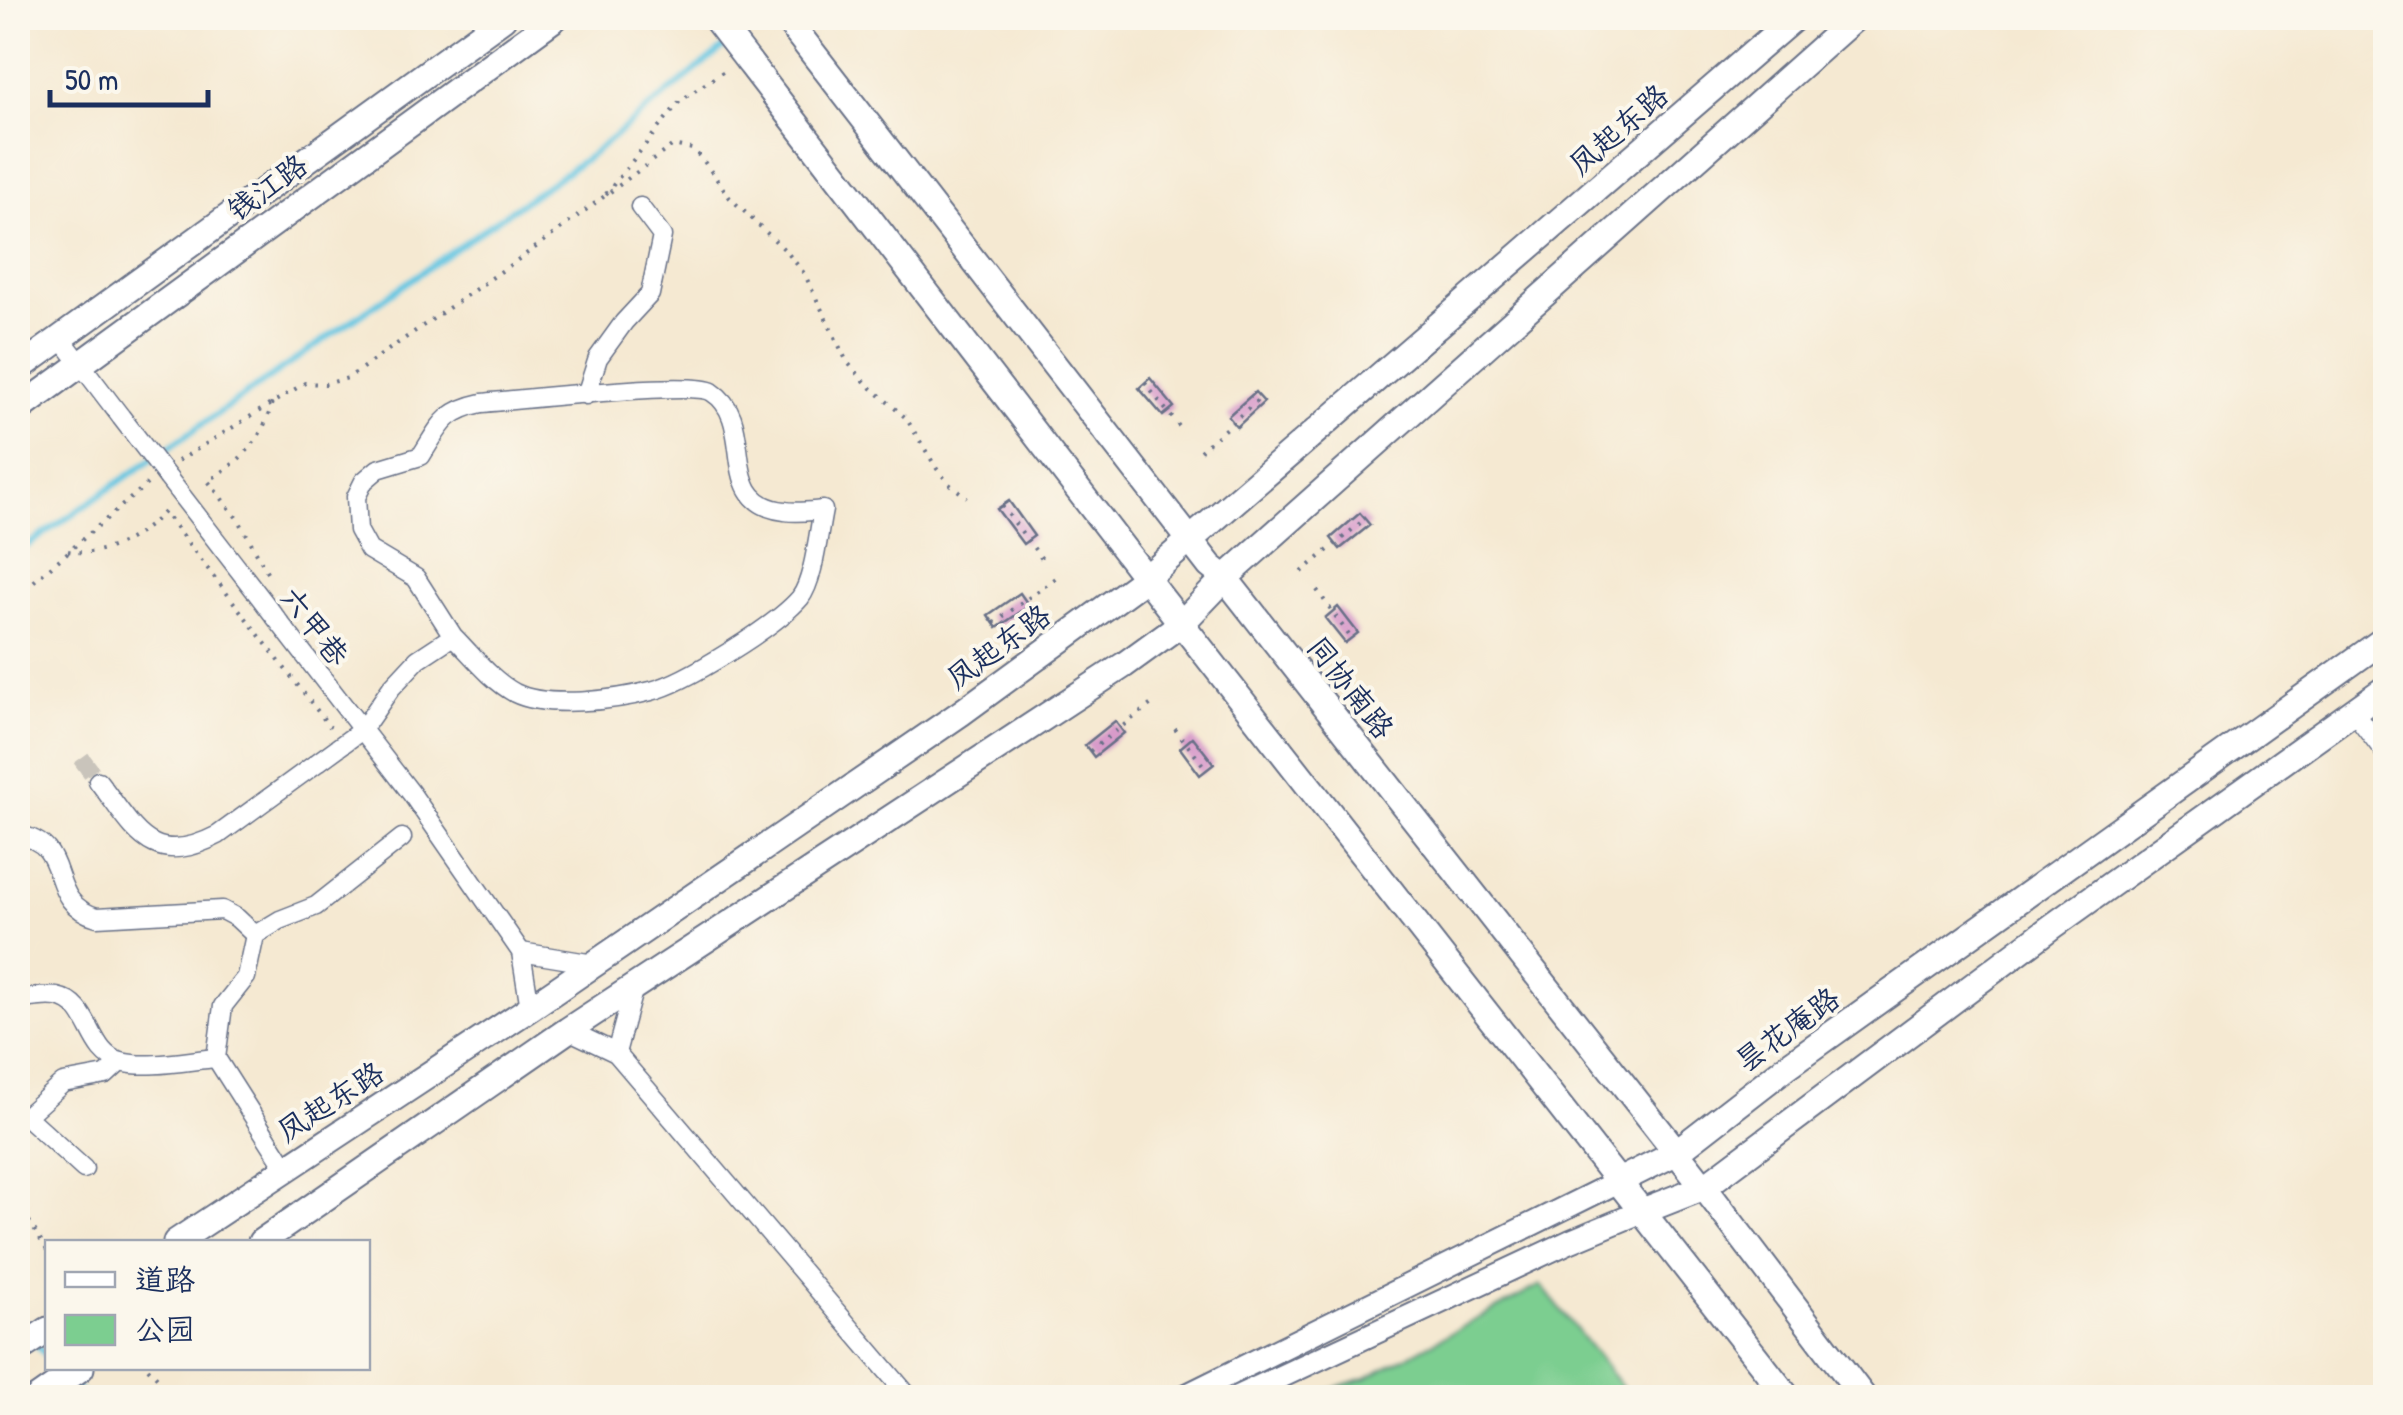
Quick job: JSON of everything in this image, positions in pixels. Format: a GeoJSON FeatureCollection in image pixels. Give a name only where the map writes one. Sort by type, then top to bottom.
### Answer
{"type":"FeatureCollection","features":[{"type":"Feature","properties":{"kind":"main road","name":"钱江路"},"geometry":{"type":"LineString","coordinates":[[18,368],[503,18]]}},
{"type":"Feature","properties":{"kind":"main road","name":"钱江路"},"geometry":{"type":"LineString","coordinates":[[18,410],[555,18]]}},
{"type":"Feature","properties":{"kind":"main road"},"geometry":{"type":"LineString","coordinates":[[715,18],[738,66],[1182,623],[1788,1398]]}},
{"type":"Feature","properties":{"kind":"main road","name":"凤起东路"},"geometry":{"type":"LineString","coordinates":[[179,1240],[530,1008],[961,713],[1146,578],[1794,18]]}},
{"type":"Feature","properties":{"kind":"main road"},"geometry":{"type":"LineString","coordinates":[[264,1240],[568,1030],[1182,623],[1225,578],[1855,18]]}},
{"type":"Feature","properties":{"kind":"main road","name":"同协南路"},"geometry":{"type":"LineString","coordinates":[[790,24],[1189,540],[1225,578],[1704,1187],[1864,1398]]}},
{"type":"Feature","properties":{"kind":"main road","name":"昙花庵路"},"geometry":{"type":"LineString","coordinates":[[1619,1180],[1675,1153],[1786,1067],[2386,638]]}},
{"type":"Feature","properties":{"kind":"main road"},"geometry":{"type":"LineString","coordinates":[[1643,1211],[1704,1187],[2053,926],[2386,688]]}},
{"type":"Feature","properties":{"kind":"main road"},"geometry":{"type":"LineString","coordinates":[[18,1350],[45,1332]]}},
{"type":"Feature","properties":{"kind":"main road"},"geometry":{"type":"LineString","coordinates":[[38,1398],[78,1370]]}},
{"type":"Feature","properties":{"kind":"street"},"geometry":{"type":"LineString","coordinates":[[586,394],[598,358],[650,294],[662,236],[640,207]]}},
{"type":"Feature","properties":{"kind":"street","name":"六甲巷"},"geometry":{"type":"LineString","coordinates":[[60,338],[411,793],[521,952],[530,1008]]}},
{"type":"Feature","properties":{"kind":"street"},"geometry":{"type":"LineString","coordinates":[[690,386],[708,389],[728,405],[749,494],[763,506],[784,512],[823,510],[802,596],[775,620],[703,667],[654,691],[548,702],[517,694],[453,636],[416,578],[368,550],[358,530],[356,497],[364,481],[378,469],[421,456],[442,420],[459,408],[690,386]]}},
{"type":"Feature","properties":{"kind":"street"},"geometry":{"type":"LineString","coordinates":[[98,782],[147,843],[171,850],[194,847],[218,834],[362,730],[391,688],[418,659],[453,636]]}},
{"type":"Feature","properties":{"kind":"street"},"geometry":{"type":"LineString","coordinates":[[2354,712],[2386,754]]}},
{"type":"Feature","properties":{"kind":"street"},"geometry":{"type":"LineString","coordinates":[[18,835],[32,838],[50,852],[68,899],[79,912],[98,918],[222,910],[255,935]]}},
{"type":"Feature","properties":{"kind":"street"},"geometry":{"type":"LineString","coordinates":[[286,1168],[216,1058],[224,1006],[246,976],[255,935],[316,906],[402,838]]}},
{"type":"Feature","properties":{"kind":"street"},"geometry":{"type":"LineString","coordinates":[[521,952],[594,964]]}},
{"type":"Feature","properties":{"kind":"street"},"geometry":{"type":"LineString","coordinates":[[616,1054],[634,987]]}},
{"type":"Feature","properties":{"kind":"street"},"geometry":{"type":"LineString","coordinates":[[18,1000],[59,998],[76,1006],[100,1050],[120,1062],[216,1058]]}},
{"type":"Feature","properties":{"kind":"street"},"geometry":{"type":"LineString","coordinates":[[568,1030],[616,1054],[910,1398]]}},
{"type":"Feature","properties":{"kind":"street"},"geometry":{"type":"LineString","coordinates":[[84,1169],[22,1112],[63,1083],[106,1076],[120,1062]]}},
{"type":"Feature","properties":{"kind":"street","name":"昙花庵路"},"geometry":{"type":"LineString","coordinates":[[1181,1398],[1619,1180]]}},
{"type":"Feature","properties":{"kind":"street"},"geometry":{"type":"LineString","coordinates":[[1235,1398],[1643,1211]]}},
{"type":"Feature","properties":{"kind":"path"},"geometry":{"type":"LineString","coordinates":[[600,201],[680,101],[738,66]]}},
{"type":"Feature","properties":{"kind":"path"},"geometry":{"type":"LineString","coordinates":[[18,594],[165,474],[305,383],[325,384],[348,378],[673,145],[692,149],[730,198],[772,235],[804,274],[847,362],[906,418],[937,469],[967,497]]}},
{"type":"Feature","properties":{"kind":"path"},"geometry":{"type":"LineString","coordinates":[[1145,383],[1181,429]]}},
{"type":"Feature","properties":{"kind":"path"},"geometry":{"type":"LineString","coordinates":[[1200,451],[1260,398]]}},
{"type":"Feature","properties":{"kind":"path"},"geometry":{"type":"LineString","coordinates":[[272,402],[268,419],[248,453],[208,481],[240,522],[274,584]]}},
{"type":"Feature","properties":{"kind":"path"},"geometry":{"type":"LineString","coordinates":[[1002,506],[1042,559]]}},
{"type":"Feature","properties":{"kind":"path"},"geometry":{"type":"LineString","coordinates":[[68,552],[104,549],[133,537],[164,512],[343,743]]}},
{"type":"Feature","properties":{"kind":"path"},"geometry":{"type":"LineString","coordinates":[[1302,572],[1366,520]]}},
{"type":"Feature","properties":{"kind":"path"},"geometry":{"type":"LineString","coordinates":[[994,622],[1056,578]]}},
{"type":"Feature","properties":{"kind":"path"},"geometry":{"type":"LineString","coordinates":[[1317,590],[1352,638]]}},
{"type":"Feature","properties":{"kind":"path"},"geometry":{"type":"LineString","coordinates":[[1090,751],[1154,702]]}},
{"type":"Feature","properties":{"kind":"path"},"geometry":{"type":"LineString","coordinates":[[1175,729],[1207,770]]}},
{"type":"Feature","properties":{"kind":"path"},"geometry":{"type":"LineString","coordinates":[[18,1204],[45,1247]]}},
{"type":"Feature","properties":{"kind":"path"},"geometry":{"type":"LineString","coordinates":[[150,1370],[182,1398]]}},
{"type":"Feature","properties":{"kind":"green space"},"geometry":{"type":"Polygon","coordinates":[[[1541,1285],[1630,1397],[1305,1397],[1366,1378],[1541,1285]]]}},
{"type":"Feature","properties":{"kind":"building"},"geometry":{"type":"Polygon","coordinates":[[[1150,378],[1174,407],[1163,416],[1139,388],[1150,378]]]}},
{"type":"Feature","properties":{"kind":"building"},"geometry":{"type":"Polygon","coordinates":[[[1255,392],[1264,402],[1237,427],[1228,416],[1255,392]]]}},
{"type":"Feature","properties":{"kind":"building"},"geometry":{"type":"Polygon","coordinates":[[[1009,501],[1034,536],[1023,544],[997,509],[1009,501]]]}},
{"type":"Feature","properties":{"kind":"building"},"geometry":{"type":"Polygon","coordinates":[[[1360,513],[1370,525],[1340,549],[1331,538],[1360,513]]]}},
{"type":"Feature","properties":{"kind":"building"},"geometry":{"type":"Polygon","coordinates":[[[1020,593],[1029,606],[997,628],[988,615],[1020,593]]]}},
{"type":"Feature","properties":{"kind":"building"},"geometry":{"type":"Polygon","coordinates":[[[1338,607],[1358,633],[1345,643],[1325,618],[1338,607]]]}},
{"type":"Feature","properties":{"kind":"building"},"geometry":{"type":"Polygon","coordinates":[[[1115,721],[1124,733],[1094,757],[1085,745],[1115,721]]]}},
{"type":"Feature","properties":{"kind":"building"},"geometry":{"type":"Polygon","coordinates":[[[1193,737],[1214,764],[1200,775],[1180,748],[1193,737]]]}},
{"type":"Feature","properties":{"kind":"waterway"},"geometry":{"type":"LineString","coordinates":[[737,36],[760,18]]}},
{"type":"Feature","properties":{"kind":"waterway"},"geometry":{"type":"LineString","coordinates":[[18,552],[595,152],[728,44]]}},
{"type":"Feature","properties":{"kind":"waterway"},"geometry":{"type":"LineString","coordinates":[[35,1343],[45,1354]]}},
{"type":"Feature","properties":{"kind":"waterway"},"geometry":{"type":"LineString","coordinates":[[72,1383],[86,1398]]}},
{"type":"Feature","properties":{"kind":"tunnel"},"geometry":{"type":"LineString","coordinates":[[81,758],[98,781]]}}]}
